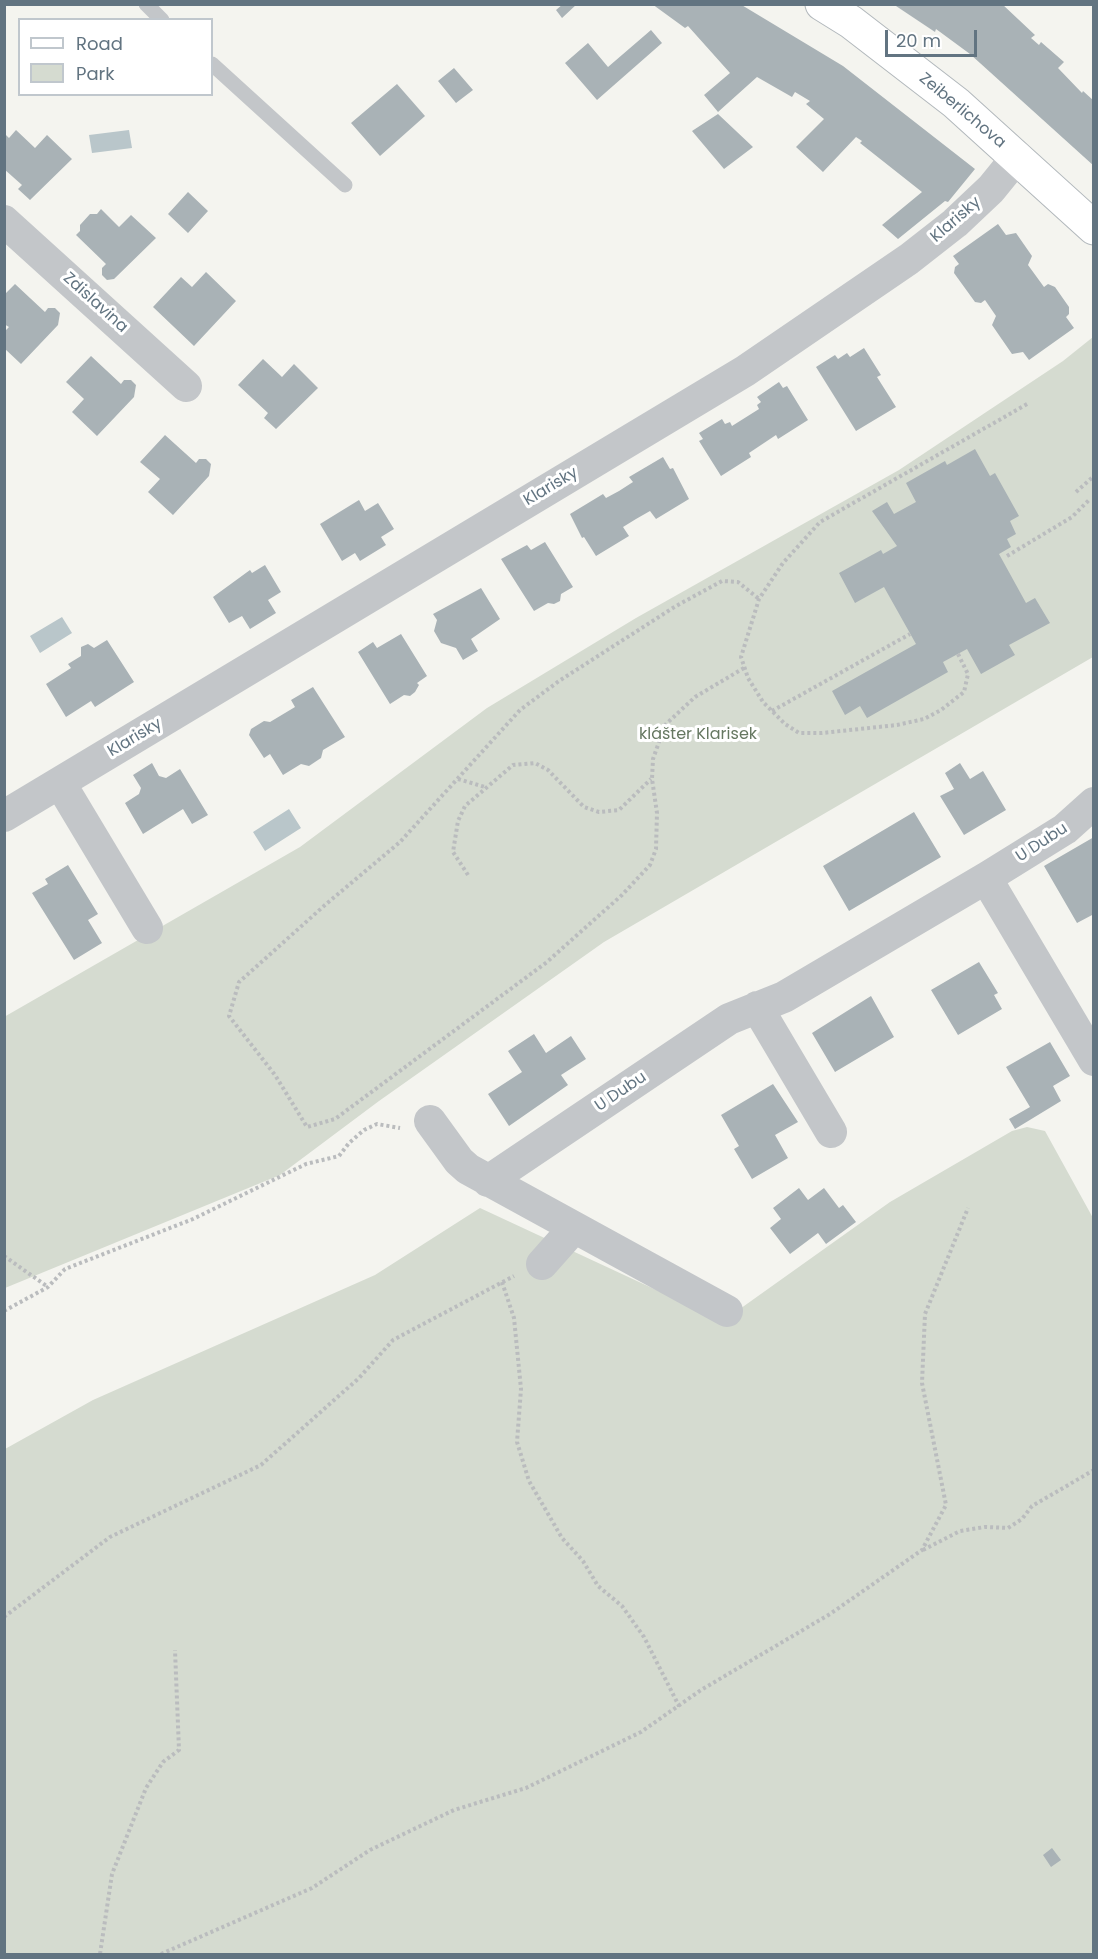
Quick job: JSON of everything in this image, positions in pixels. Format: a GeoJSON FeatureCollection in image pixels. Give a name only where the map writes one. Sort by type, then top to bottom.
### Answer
{"type":"FeatureCollection","features":[{"type":"Feature","properties":{"kind":"street","name":"Zeiberlichova"},"geometry":{"type":"LineString","coordinates":[[822,4],[851,22],[956,103],[1094,228]]}},
{"type":"Feature","properties":{"kind":"street","name":"Klarisky"},"geometry":{"type":"LineString","coordinates":[[4,816],[745,371],[928,245],[991,189],[1017,157]]}},
{"type":"Feature","properties":{"kind":"street","name":"Zdislavina"},"geometry":{"type":"LineString","coordinates":[[4,221],[186,386]]}},
{"type":"Feature","properties":{"kind":"street"},"geometry":{"type":"LineString","coordinates":[[60,783],[147,928]]}},
{"type":"Feature","properties":{"kind":"street","name":"U Dubu"},"geometry":{"type":"LineString","coordinates":[[488,1181],[729,1019],[784,997],[986,878],[1065,829],[1094,803]]}},
{"type":"Feature","properties":{"kind":"street"},"geometry":{"type":"LineString","coordinates":[[986,878],[1094,1060]]}},
{"type":"Feature","properties":{"kind":"street"},"geometry":{"type":"LineString","coordinates":[[757,1007],[831,1132]]}},
{"type":"Feature","properties":{"kind":"street"},"geometry":{"type":"LineString","coordinates":[[417,1125],[459,1161],[488,1181],[727,1311]]}},
{"type":"Feature","properties":{"kind":"street"},"geometry":{"type":"LineString","coordinates":[[542,1264],[573,1229]]}},
{"type":"Feature","properties":{"kind":"lane"},"geometry":{"type":"LineString","coordinates":[[146,4],[160,18]]}},
{"type":"Feature","properties":{"kind":"lane"},"geometry":{"type":"LineString","coordinates":[[213,65],[345,185]]}},
{"type":"Feature","properties":{"kind":"path"},"geometry":{"type":"LineString","coordinates":[[957,654],[968,674],[964,692],[949,705],[924,719],[822,733],[799,733],[772,711],[763,702],[744,668],[741,657],[759,599],[783,563],[820,522],[1029,403]]}},
{"type":"Feature","properties":{"kind":"path"},"geometry":{"type":"LineString","coordinates":[[1076,492],[1094,476]]}},
{"type":"Feature","properties":{"kind":"path"},"geometry":{"type":"LineString","coordinates":[[1006,556],[1072,517],[1089,500]]}},
{"type":"Feature","properties":{"kind":"path"},"geometry":{"type":"LineString","coordinates":[[744,668],[695,697],[665,725],[653,759],[652,778],[657,813],[656,849],[650,865],[622,895],[547,962],[335,1119],[307,1127],[275,1075],[229,1016],[239,982],[325,905],[400,843],[520,710],[559,681],[676,606],[722,581],[738,582],[759,599]]}},
{"type":"Feature","properties":{"kind":"path"},"geometry":{"type":"LineString","coordinates":[[772,711],[909,634]]}},
{"type":"Feature","properties":{"kind":"path"},"geometry":{"type":"LineString","coordinates":[[468,875],[453,852],[458,821],[465,806],[513,765],[535,763],[548,770],[584,807],[600,812],[619,810],[652,778]]}},
{"type":"Feature","properties":{"kind":"path"},"geometry":{"type":"LineString","coordinates":[[459,779],[486,787]]}},
{"type":"Feature","properties":{"kind":"path"},"geometry":{"type":"LineString","coordinates":[[4,1311],[48,1287],[65,1269],[193,1219],[306,1164],[339,1156],[349,1143],[364,1130],[377,1124],[417,1125]]}},
{"type":"Feature","properties":{"kind":"path"},"geometry":{"type":"LineString","coordinates":[[922,1550],[946,1505],[922,1383],[925,1314],[968,1208]]}},
{"type":"Feature","properties":{"kind":"path"},"geometry":{"type":"LineString","coordinates":[[4,1256],[48,1287]]}},
{"type":"Feature","properties":{"kind":"path"},"geometry":{"type":"LineString","coordinates":[[4,1617],[110,1538],[261,1465],[359,1378],[393,1340],[502,1282],[535,1260],[542,1264]]}},
{"type":"Feature","properties":{"kind":"path"},"geometry":{"type":"LineString","coordinates":[[502,1282],[514,1318],[521,1389],[517,1442],[529,1481],[562,1538],[583,1561],[598,1586],[622,1606],[644,1636],[679,1706]]}},
{"type":"Feature","properties":{"kind":"path"},"geometry":{"type":"LineString","coordinates":[[161,1954],[312,1888],[370,1850],[454,1810],[526,1788],[641,1732],[700,1690],[830,1614],[922,1550],[960,1531],[985,1527],[1008,1528],[1022,1519],[1032,1506],[1094,1470]]}},
{"type":"Feature","properties":{"kind":"path"},"geometry":{"type":"LineString","coordinates":[[100,1954],[112,1874],[146,1788],[164,1762],[180,1750],[175,1650]]}},
{"type":"Feature","properties":{"kind":"green space","name":"klášter Klarisek"},"geometry":{"type":"Polygon","coordinates":[[[1093,337],[1093,657],[604,942],[379,1101],[280,1175],[5,1288],[4,1017],[300,847],[487,708],[636,618],[899,470],[1063,361],[1093,337]]]}},
{"type":"Feature","properties":{"kind":"green space"},"geometry":{"type":"Polygon","coordinates":[[[1027,1127],[1045,1131],[1093,1218],[1093,1954],[5,1954],[5,1449],[93,1400],[375,1275],[480,1208],[723,1321],[890,1202],[1012,1131],[1027,1127]]]}},
{"type":"Feature","properties":{"kind":"shaded area"},"geometry":{"type":"Polygon","coordinates":[[[129,130],[132,148],[92,153],[89,135],[129,130]]]}},
{"type":"Feature","properties":{"kind":"shaded area"},"geometry":{"type":"Polygon","coordinates":[[[62,617],[72,633],[40,653],[30,636],[62,617]]]}},
{"type":"Feature","properties":{"kind":"shaded area"},"geometry":{"type":"Polygon","coordinates":[[[289,809],[301,828],[265,851],[253,832],[289,809]]]}},
{"type":"Feature","properties":{"kind":"building"},"geometry":{"type":"Polygon","coordinates":[[[563,4],[577,4],[562,18],[556,10],[563,4]]]}},
{"type":"Feature","properties":{"kind":"building"},"geometry":{"type":"Polygon","coordinates":[[[652,4],[740,4],[843,66],[975,169],[948,202],[945,201],[898,239],[882,225],[922,192],[860,143],[862,141],[856,137],[823,172],[796,147],[824,119],[806,104],[810,101],[795,92],[792,97],[757,77],[718,112],[704,95],[730,73],[688,26],[685,28],[652,4]]]}},
{"type":"Feature","properties":{"kind":"building"},"geometry":{"type":"Polygon","coordinates":[[[893,4],[1002,4],[1035,35],[1031,38],[1039,45],[1041,42],[1064,62],[1058,68],[1082,93],[1083,91],[1094,101],[1094,166],[970,54],[936,29],[935,32],[893,4]]]}},
{"type":"Feature","properties":{"kind":"building"},"geometry":{"type":"Polygon","coordinates":[[[651,30],[662,43],[597,100],[565,63],[588,43],[608,67],[651,30]]]}},
{"type":"Feature","properties":{"kind":"building"},"geometry":{"type":"Polygon","coordinates":[[[454,68],[473,90],[456,103],[438,81],[454,68]]]}},
{"type":"Feature","properties":{"kind":"building"},"geometry":{"type":"Polygon","coordinates":[[[397,84],[425,116],[380,156],[351,123],[397,84]]]}},
{"type":"Feature","properties":{"kind":"building"},"geometry":{"type":"Polygon","coordinates":[[[718,114],[753,147],[724,169],[692,131],[718,114]]]}},
{"type":"Feature","properties":{"kind":"building"},"geometry":{"type":"Polygon","coordinates":[[[16,130],[35,148],[47,135],[72,159],[30,200],[18,189],[22,185],[4,169],[4,133],[9,138],[16,130]]]}},
{"type":"Feature","properties":{"kind":"building"},"geometry":{"type":"Polygon","coordinates":[[[188,192],[208,211],[188,233],[168,214],[188,192]]]}},
{"type":"Feature","properties":{"kind":"building"},"geometry":{"type":"Polygon","coordinates":[[[101,209],[119,227],[131,215],[156,238],[114,279],[107,280],[102,275],[102,268],[106,264],[76,235],[80,231],[80,225],[90,214],[97,214],[101,209]]]}},
{"type":"Feature","properties":{"kind":"building"},"geometry":{"type":"Polygon","coordinates":[[[998,224],[1006,235],[1016,233],[1032,256],[1028,265],[1044,287],[1048,284],[1055,287],[1069,307],[1069,314],[1066,317],[1074,328],[1029,360],[1023,352],[1012,354],[992,325],[996,316],[985,300],[981,303],[975,302],[954,273],[955,267],[959,264],[953,256],[998,224]]]}},
{"type":"Feature","properties":{"kind":"building"},"geometry":{"type":"Polygon","coordinates":[[[206,272],[236,301],[194,346],[153,307],[181,277],[192,287],[206,272]]]}},
{"type":"Feature","properties":{"kind":"building"},"geometry":{"type":"Polygon","coordinates":[[[15,284],[45,312],[48,308],[55,308],[60,313],[58,325],[21,364],[4,348],[4,332],[9,327],[4,324],[4,295],[15,284]]]}},
{"type":"Feature","properties":{"kind":"building"},"geometry":{"type":"Polygon","coordinates":[[[864,348],[881,375],[877,377],[896,407],[856,431],[816,367],[835,355],[838,359],[847,353],[850,357],[864,348]]]}},
{"type":"Feature","properties":{"kind":"building"},"geometry":{"type":"Polygon","coordinates":[[[91,356],[121,384],[124,380],[131,380],[136,385],[134,397],[97,436],[72,412],[84,399],[66,382],[91,356]]]}},
{"type":"Feature","properties":{"kind":"building"},"geometry":{"type":"Polygon","coordinates":[[[263,359],[282,377],[294,364],[318,388],[276,429],[264,418],[268,413],[238,385],[263,359]]]}},
{"type":"Feature","properties":{"kind":"building"},"geometry":{"type":"Polygon","coordinates":[[[779,382],[783,388],[787,386],[808,420],[778,439],[776,435],[749,453],[751,457],[721,476],[699,441],[703,439],[699,433],[722,419],[725,424],[730,422],[732,426],[759,409],[757,405],[761,402],[757,397],[779,382]]]}},
{"type":"Feature","properties":{"kind":"building"},"geometry":{"type":"Polygon","coordinates":[[[165,435],[196,463],[199,459],[206,459],[211,464],[209,476],[173,515],[148,492],[160,479],[140,462],[165,435]]]}},
{"type":"Feature","properties":{"kind":"building"},"geometry":{"type":"Polygon","coordinates":[[[975,449],[990,476],[995,473],[1019,516],[1010,521],[1016,534],[1007,539],[1011,547],[999,554],[1026,603],[1035,598],[1050,623],[1009,645],[1015,655],[981,674],[967,649],[943,662],[948,672],[867,718],[860,706],[845,715],[832,691],[916,644],[884,587],[855,603],[839,573],[881,550],[883,554],[897,546],[872,511],[887,502],[894,514],[916,502],[906,483],[945,461],[947,465],[975,449]]]}},
{"type":"Feature","properties":{"kind":"building"},"geometry":{"type":"Polygon","coordinates":[[[663,457],[670,469],[673,468],[689,499],[656,519],[650,511],[636,519],[623,527],[629,536],[596,556],[584,537],[582,538],[570,514],[603,494],[606,498],[619,491],[633,482],[629,477],[663,457]]]}},
{"type":"Feature","properties":{"kind":"building"},"geometry":{"type":"Polygon","coordinates":[[[359,500],[365,511],[378,503],[394,529],[381,537],[386,545],[360,561],[355,553],[342,561],[320,524],[359,500]]]}},
{"type":"Feature","properties":{"kind":"building"},"geometry":{"type":"Polygon","coordinates":[[[545,542],[573,587],[561,594],[560,601],[554,604],[548,603],[534,611],[501,559],[527,545],[531,550],[545,542]]]}},
{"type":"Feature","properties":{"kind":"building"},"geometry":{"type":"Polygon","coordinates":[[[265,565],[281,592],[268,600],[276,613],[250,629],[242,616],[229,623],[213,597],[250,570],[252,573],[265,565]]]}},
{"type":"Feature","properties":{"kind":"building"},"geometry":{"type":"Polygon","coordinates":[[[481,588],[500,619],[471,639],[478,651],[463,660],[456,648],[441,643],[434,631],[437,620],[433,614],[481,588]]]}},
{"type":"Feature","properties":{"kind":"building"},"geometry":{"type":"Polygon","coordinates":[[[401,634],[427,676],[417,683],[419,685],[410,696],[404,695],[390,704],[358,652],[373,642],[377,648],[401,634]]]}},
{"type":"Feature","properties":{"kind":"building"},"geometry":{"type":"Polygon","coordinates":[[[107,640],[134,682],[95,707],[91,701],[66,717],[46,684],[71,668],[68,664],[81,656],[81,647],[88,644],[94,648],[107,640]]]}},
{"type":"Feature","properties":{"kind":"building"},"geometry":{"type":"Polygon","coordinates":[[[313,687],[345,737],[323,750],[321,758],[309,766],[301,764],[283,775],[270,754],[264,758],[249,735],[251,729],[264,721],[270,722],[295,707],[291,700],[313,687]]]}},
{"type":"Feature","properties":{"kind":"building"},"geometry":{"type":"Polygon","coordinates":[[[152,763],[159,776],[166,778],[180,769],[208,815],[192,824],[183,809],[143,834],[125,803],[139,794],[141,788],[133,775],[152,763]]]}},
{"type":"Feature","properties":{"kind":"building"},"geometry":{"type":"Polygon","coordinates":[[[960,763],[970,779],[983,771],[1006,810],[964,835],[940,796],[954,789],[945,773],[960,763]]]}},
{"type":"Feature","properties":{"kind":"building"},"geometry":{"type":"Polygon","coordinates":[[[914,812],[941,857],[849,911],[823,866],[914,812]]]}},
{"type":"Feature","properties":{"kind":"building"},"geometry":{"type":"Polygon","coordinates":[[[1094,837],[1094,914],[1077,923],[1044,866],[1094,837]]]}},
{"type":"Feature","properties":{"kind":"building"},"geometry":{"type":"Polygon","coordinates":[[[68,865],[98,914],[88,920],[102,943],[74,960],[32,893],[48,884],[45,879],[68,865]]]}},
{"type":"Feature","properties":{"kind":"building"},"geometry":{"type":"Polygon","coordinates":[[[979,962],[998,993],[994,995],[1002,1009],[958,1035],[931,990],[979,962]]]}},
{"type":"Feature","properties":{"kind":"building"},"geometry":{"type":"Polygon","coordinates":[[[871,996],[894,1037],[835,1072],[812,1033],[871,996]]]}},
{"type":"Feature","properties":{"kind":"building"},"geometry":{"type":"Polygon","coordinates":[[[534,1034],[546,1053],[571,1036],[586,1059],[561,1075],[568,1085],[509,1126],[488,1094],[522,1072],[508,1051],[534,1034]]]}},
{"type":"Feature","properties":{"kind":"building"},"geometry":{"type":"Polygon","coordinates":[[[1050,1042],[1070,1076],[1053,1086],[1061,1101],[1015,1129],[1009,1119],[1030,1107],[1006,1067],[1050,1042]]]}},
{"type":"Feature","properties":{"kind":"building"},"geometry":{"type":"Polygon","coordinates":[[[773,1084],[798,1122],[775,1135],[788,1158],[752,1179],[734,1149],[739,1146],[721,1115],[773,1084]]]}},
{"type":"Feature","properties":{"kind":"building"},"geometry":{"type":"Polygon","coordinates":[[[799,1188],[808,1200],[824,1188],[839,1208],[843,1205],[856,1222],[826,1244],[818,1233],[790,1254],[770,1228],[781,1219],[773,1208],[799,1188]]]}},
{"type":"Feature","properties":{"kind":"building"},"geometry":{"type":"Polygon","coordinates":[[[1052,1848],[1061,1860],[1051,1867],[1043,1855],[1052,1848]]]}}]}
